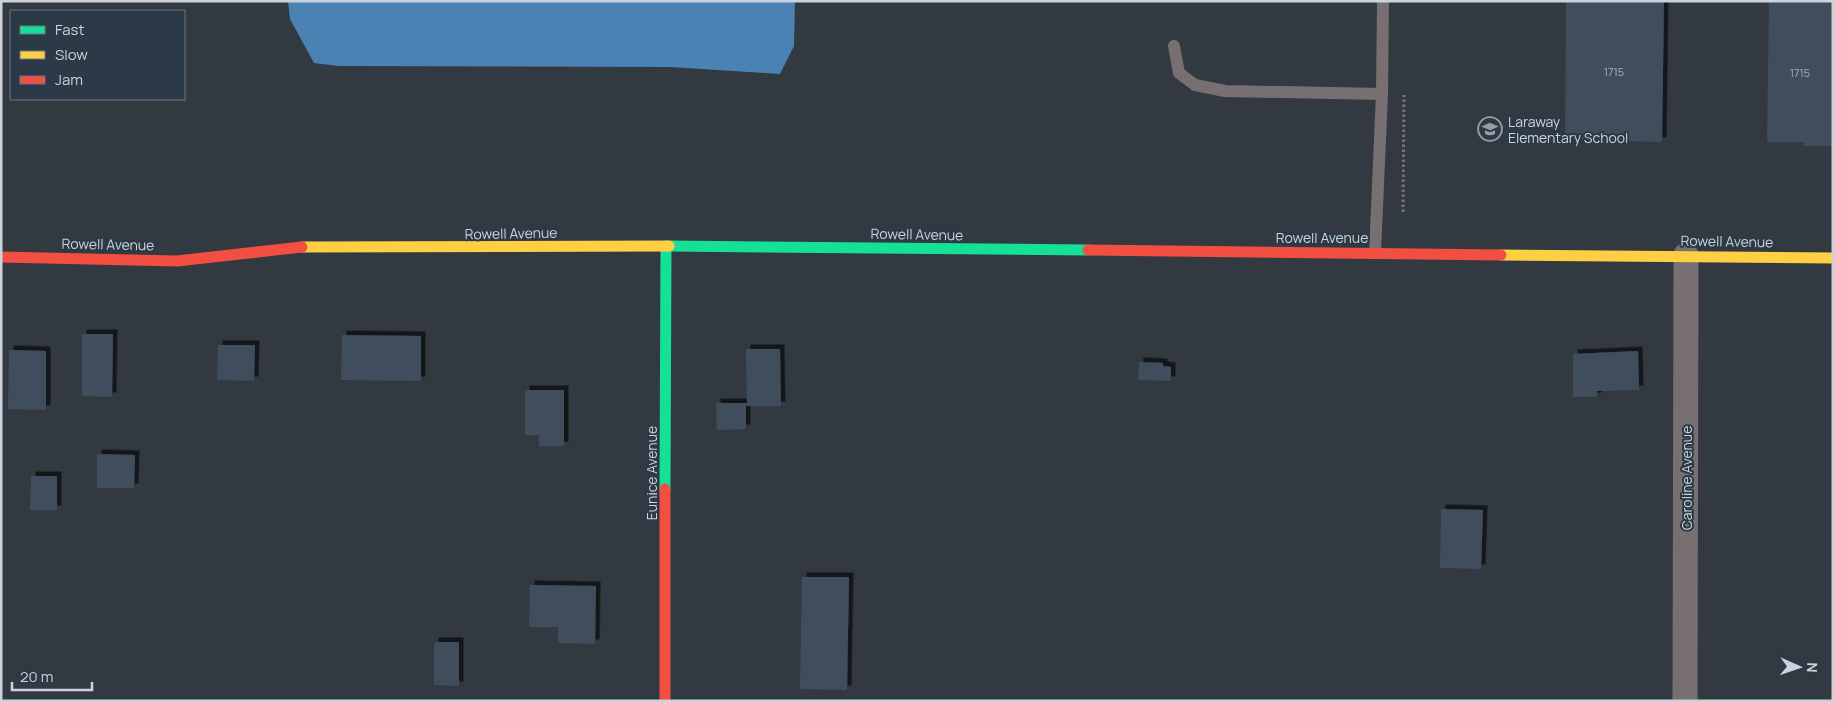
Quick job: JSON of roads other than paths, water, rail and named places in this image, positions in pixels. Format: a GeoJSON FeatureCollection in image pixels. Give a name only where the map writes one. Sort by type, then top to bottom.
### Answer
{"type":"FeatureCollection","features":[{"type":"Feature","properties":{"kind":"street","name":"Rowell Avenue"},"geometry":{"type":"LineString","coordinates":[[1,257],[177,261],[301,247],[666,246],[1833,258]]}},
{"type":"Feature","properties":{"kind":"street","name":"Eunice Avenue"},"geometry":{"type":"LineString","coordinates":[[666,246],[666,701]]}},
{"type":"Feature","properties":{"kind":"street","name":"Caroline Avenue"},"geometry":{"type":"LineString","coordinates":[[1685,701],[1686,255]]}},
{"type":"Feature","properties":{"kind":"lane"},"geometry":{"type":"LineString","coordinates":[[1375,253],[1382,94],[1383,1]]}},
{"type":"Feature","properties":{"kind":"lane"},"geometry":{"type":"LineString","coordinates":[[1174,46],[1179,73],[1195,85],[1225,91],[1382,94]]}},
{"type":"Feature","properties":{"kind":"water"},"geometry":{"type":"Polygon","coordinates":[[[288,1],[795,1],[794,46],[780,74],[670,67],[338,66],[314,63],[290,19],[288,1]]]}},
{"type":"Feature","properties":{"kind":"place","name":"Laraway Elementary School"},"geometry":{"type":"Point","coordinates":[1490,129]}}]}
